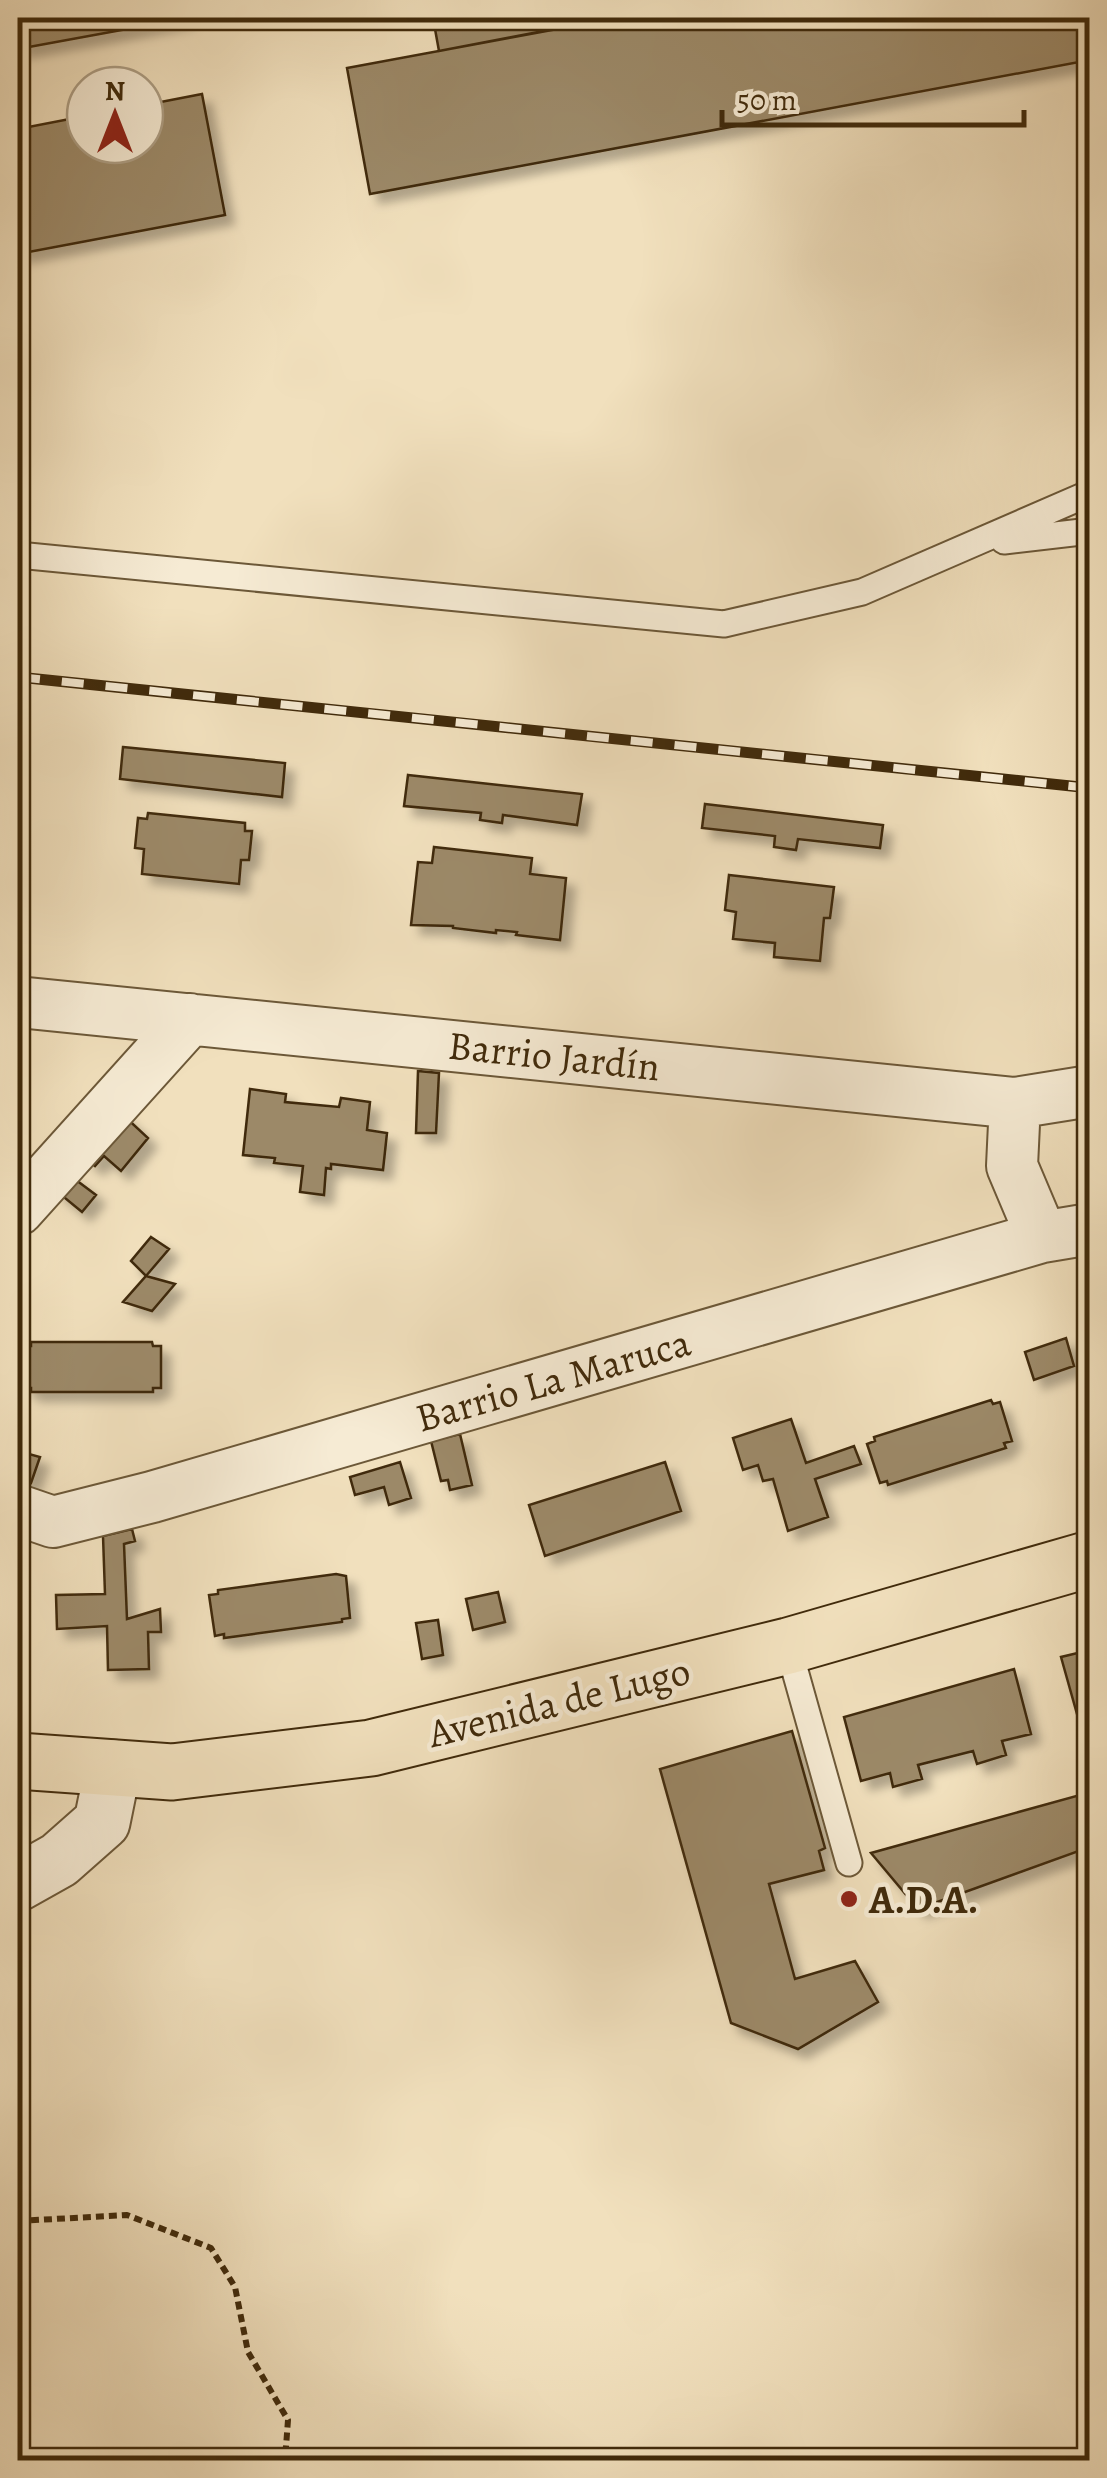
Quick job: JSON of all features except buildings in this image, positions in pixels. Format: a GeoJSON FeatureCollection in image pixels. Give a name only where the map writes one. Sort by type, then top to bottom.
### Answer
{"type":"FeatureCollection","features":[{"type":"Feature","properties":{"kind":"main road","name":"Avenida de Lugo"},"geometry":{"type":"LineString","coordinates":[[18,1761],[172,1772],[371,1748],[788,1646],[1090,1559]]}},
{"type":"Feature","properties":{"kind":"street","name":"Barrio Jardín"},"geometry":{"type":"LineString","coordinates":[[18,1002],[1015,1103],[1090,1091]]}},
{"type":"Feature","properties":{"kind":"street"},"geometry":{"type":"LineString","coordinates":[[18,1210],[190,1020]]}},
{"type":"Feature","properties":{"kind":"street"},"geometry":{"type":"LineString","coordinates":[[1015,1103],[1012,1166],[1066,1233]]}},
{"type":"Feature","properties":{"kind":"street","name":"Barrio La Maruca"},"geometry":{"type":"LineString","coordinates":[[18,1510],[52,1522],[152,1497],[1066,1233]]}},
{"type":"Feature","properties":{"kind":"street"},"geometry":{"type":"LineString","coordinates":[[18,1884],[60,1860],[102,1822],[113,1768]]}},
{"type":"Feature","properties":{"kind":"lane"},"geometry":{"type":"LineString","coordinates":[[18,555],[724,624],[862,592],[1083,497]]}},
{"type":"Feature","properties":{"kind":"lane"},"geometry":{"type":"LineString","coordinates":[[979,544],[1090,532]]}},
{"type":"Feature","properties":{"kind":"lane"},"geometry":{"type":"LineString","coordinates":[[788,1646],[850,1863]]}},
{"type":"Feature","properties":{"kind":"path"},"geometry":{"type":"LineString","coordinates":[[18,2221],[127,2215],[211,2248],[235,2287],[248,2352],[288,2420],[286,2447],[280,2460]]}},
{"type":"Feature","properties":{"kind":"railway"},"geometry":{"type":"LineString","coordinates":[[18,677],[1090,788]]}},
{"type":"Feature","properties":{"kind":"place","name":"A.D.A."},"geometry":{"type":"Point","coordinates":[849,1899]}}]}
